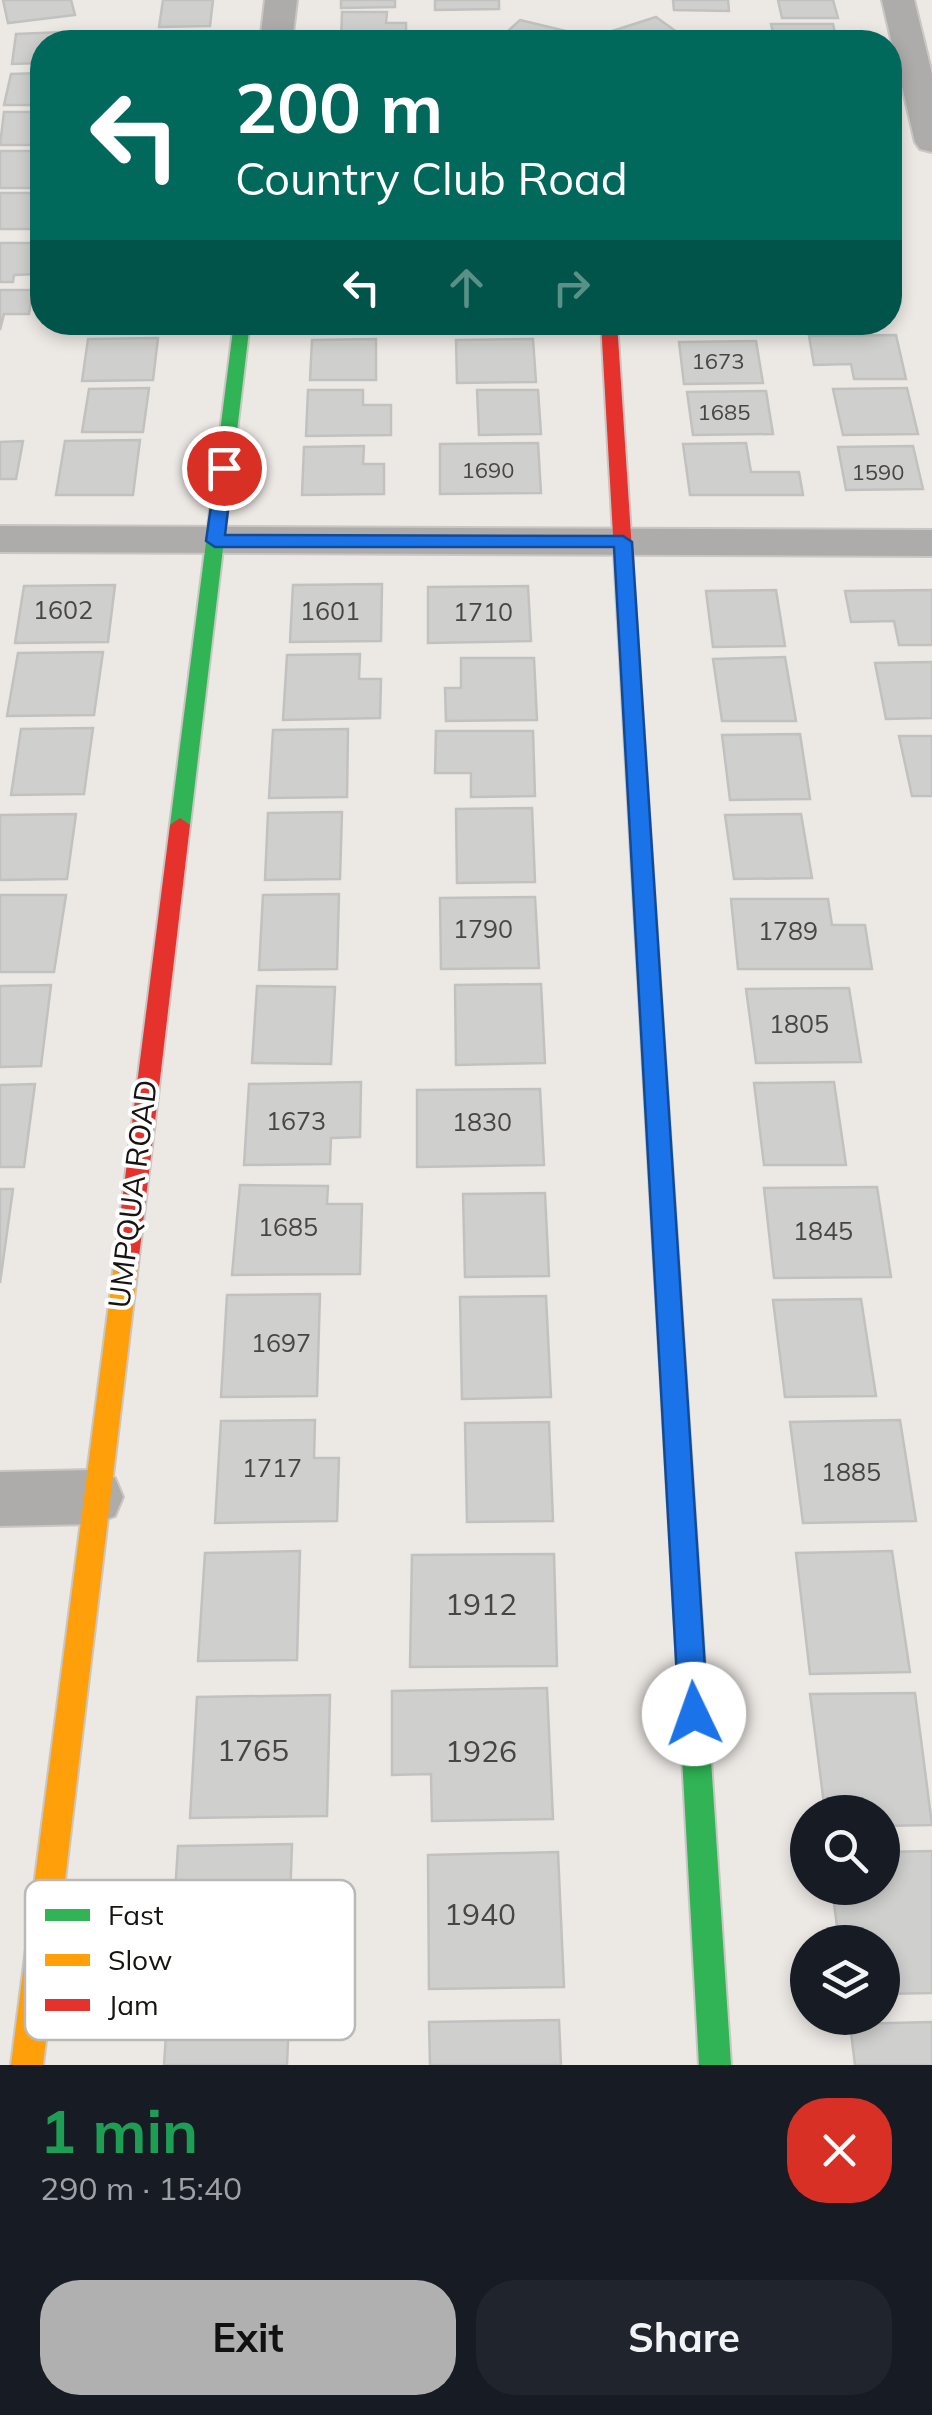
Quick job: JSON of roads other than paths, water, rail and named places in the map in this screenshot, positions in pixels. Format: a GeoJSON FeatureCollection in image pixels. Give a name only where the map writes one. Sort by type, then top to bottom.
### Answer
{"type":"FeatureCollection","features":[{"type":"Feature","properties":{"kind":"street"},"geometry":{"type":"LineString","coordinates":[[277,30],[281,0]]}},
{"type":"Feature","properties":{"kind":"street"},"geometry":{"type":"LineString","coordinates":[[898,0],[932,142]]}},
{"type":"Feature","properties":{"kind":"street","name":"UMPQUA ROAD"},"geometry":{"type":"LineString","coordinates":[[48,1880],[240,335]]}},
{"type":"Feature","properties":{"kind":"street"},"geometry":{"type":"LineString","coordinates":[[610,335],[715,2065]]}},
{"type":"Feature","properties":{"kind":"street"},"geometry":{"type":"LineString","coordinates":[[0,539],[932,543]]}},
{"type":"Feature","properties":{"kind":"street"},"geometry":{"type":"LineString","coordinates":[[0,1499],[94,1497]]}},
{"type":"Feature","properties":{"kind":"street","name":"UMPQUA ROAD"},"geometry":{"type":"LineString","coordinates":[[26,2065],[29,2040]]}}]}
